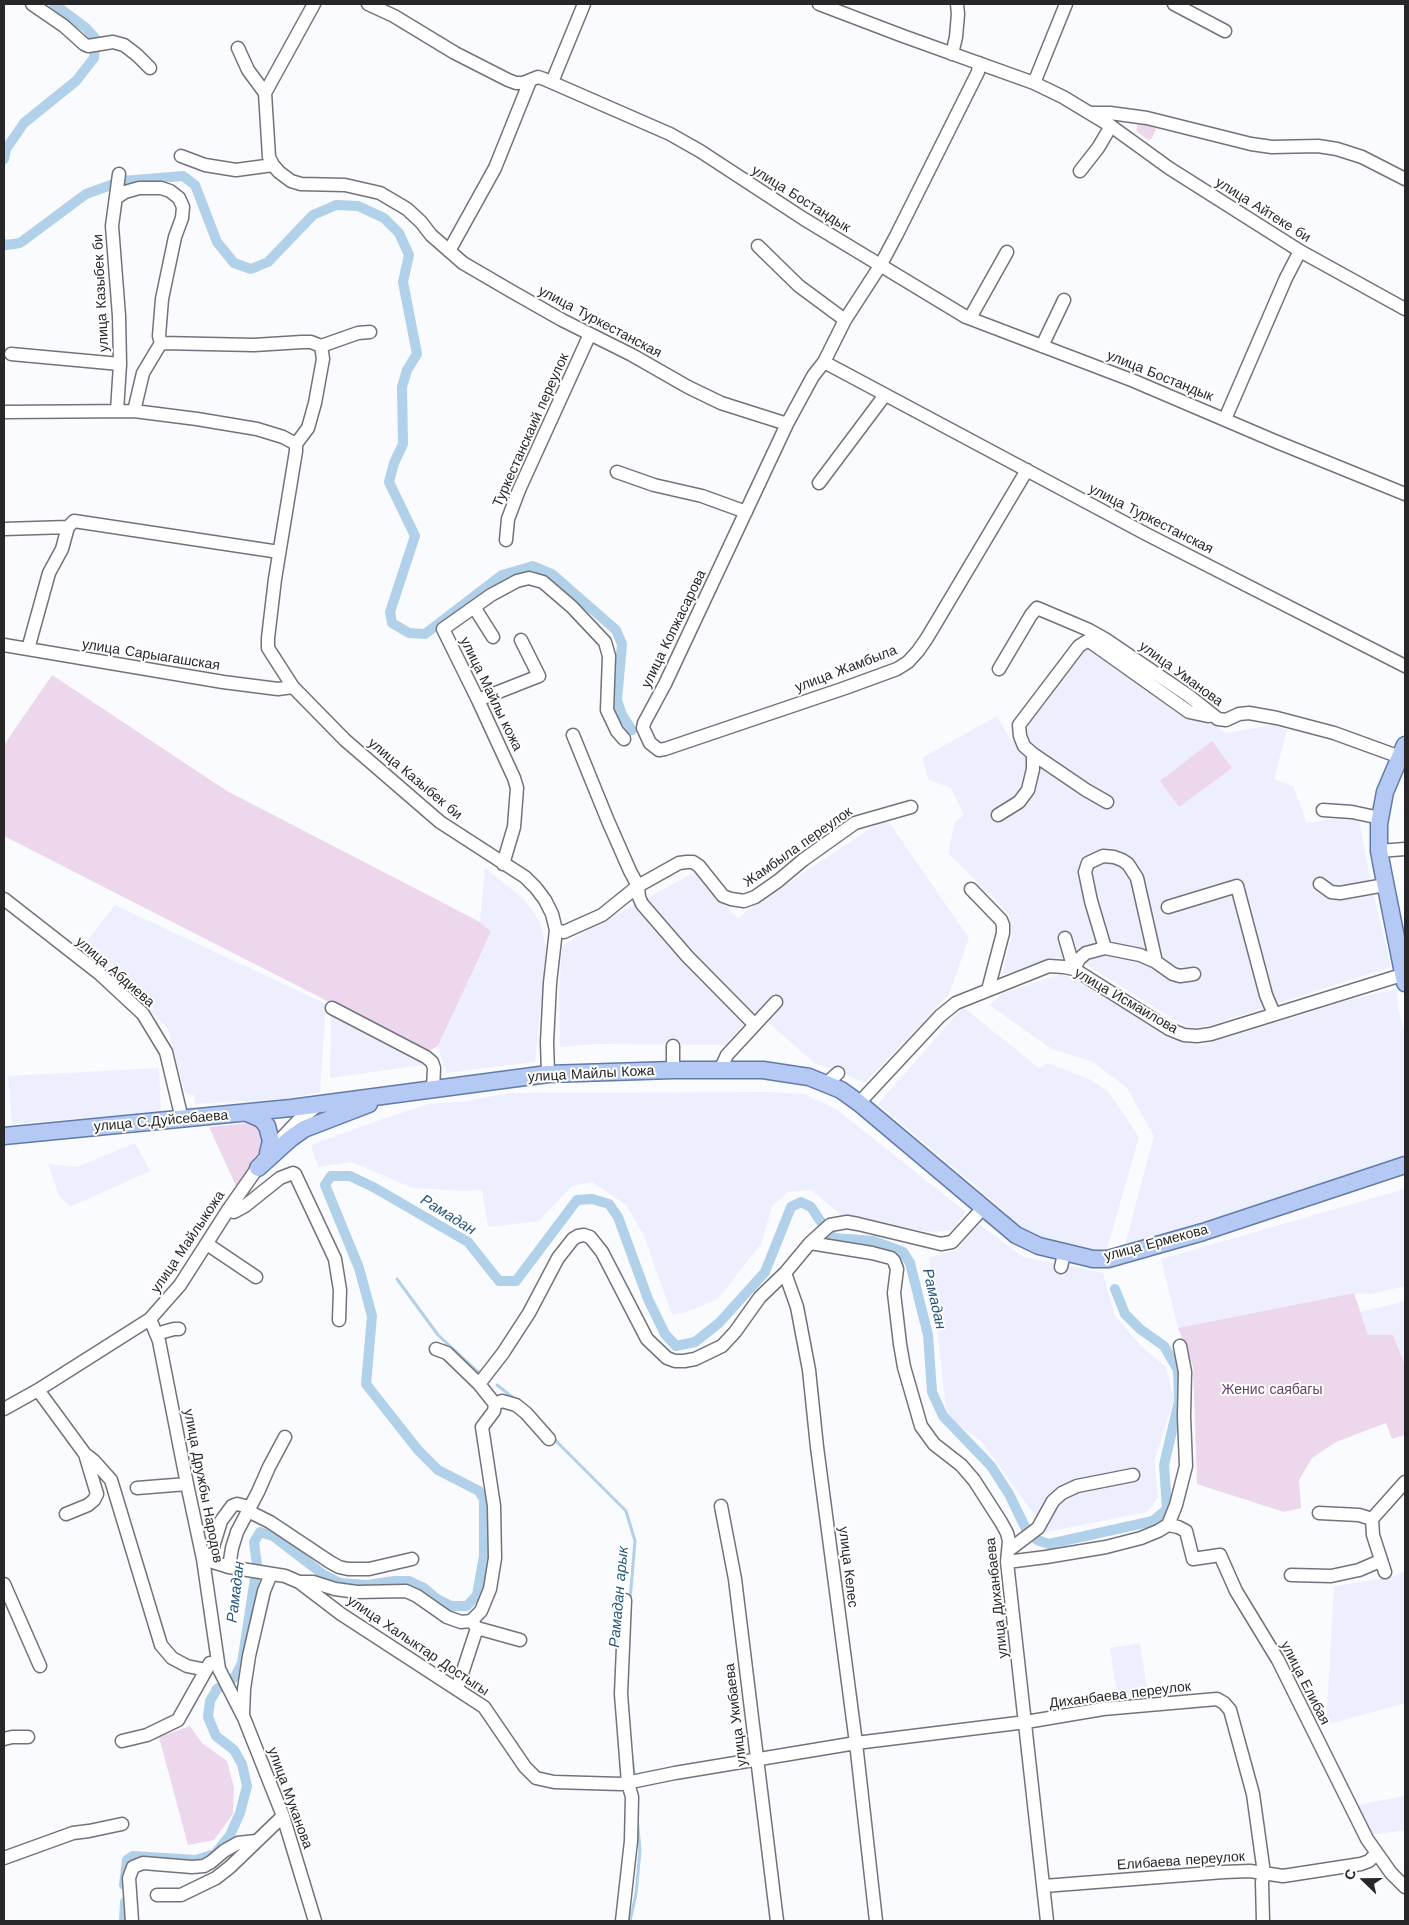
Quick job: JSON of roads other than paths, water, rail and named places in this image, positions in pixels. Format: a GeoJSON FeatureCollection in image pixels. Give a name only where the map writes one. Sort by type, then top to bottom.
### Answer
{"type":"FeatureCollection","features":[{"type":"Feature","properties":{"kind":"main road","name":"улица Исмаилова"},"geometry":{"type":"LineString","coordinates":[[1402,751],[1385,792],[1380,818],[1379,851],[1405,977]]}},
{"type":"Feature","properties":{"kind":"main road","name":"улица Майлы Кожа"},"geometry":{"type":"LineString","coordinates":[[318,1105],[548,1074],[673,1070],[763,1070],[809,1077],[833,1078],[859,1103]]}},
{"type":"Feature","properties":{"kind":"main road"},"geometry":{"type":"LineString","coordinates":[[258,1168],[304,1129],[366,1106],[380,1097]]}},
{"type":"Feature","properties":{"kind":"main road","name":"улица Ермекова"},"geometry":{"type":"LineString","coordinates":[[859,1103],[1016,1235],[1062,1254],[1092,1259],[1108,1259],[1202,1232],[1405,1165]]}},
{"type":"Feature","properties":{"kind":"main road","name":"улица С.Дуйсебаева"},"geometry":{"type":"LineString","coordinates":[[4,1136],[318,1105]]}},
{"type":"Feature","properties":{"kind":"main road"},"geometry":{"type":"LineString","coordinates":[[247,1113],[261,1119],[268,1126],[271,1140],[268,1153]]}},
{"type":"Feature","properties":{"kind":"street"},"geometry":{"type":"LineString","coordinates":[[32,4],[64,26],[84,44],[88,46],[113,42],[124,44],[150,68]]}},
{"type":"Feature","properties":{"kind":"street"},"geometry":{"type":"LineString","coordinates":[[181,156],[206,165],[236,170],[273,165],[269,157],[265,93],[314,4]]}},
{"type":"Feature","properties":{"kind":"street","name":"улица Бостандык"},"geometry":{"type":"LineString","coordinates":[[368,4],[394,16],[455,54],[508,80],[516,83],[538,78],[552,82],[670,134],[700,151],[880,266],[951,309],[970,318],[1134,381],[1405,494]]}},
{"type":"Feature","properties":{"kind":"street"},"geometry":{"type":"LineString","coordinates":[[552,82],[584,4]]}},
{"type":"Feature","properties":{"kind":"street","name":"улица Айтеке би"},"geometry":{"type":"LineString","coordinates":[[819,4],[1034,83],[1110,126],[1169,168],[1300,251],[1405,309]]}},
{"type":"Feature","properties":{"kind":"street"},"geometry":{"type":"LineString","coordinates":[[952,54],[958,14],[956,4]]}},
{"type":"Feature","properties":{"kind":"street"},"geometry":{"type":"LineString","coordinates":[[1034,83],[1066,4]]}},
{"type":"Feature","properties":{"kind":"street"},"geometry":{"type":"LineString","coordinates":[[1174,4],[1225,31]]}},
{"type":"Feature","properties":{"kind":"street"},"geometry":{"type":"LineString","coordinates":[[238,48],[248,70],[265,93]]}},
{"type":"Feature","properties":{"kind":"street"},"geometry":{"type":"LineString","coordinates":[[787,424],[813,376],[824,362],[845,320],[880,266],[944,142],[978,72],[979,63]]}},
{"type":"Feature","properties":{"kind":"street"},"geometry":{"type":"LineString","coordinates":[[449,251],[495,168],[530,81]]}},
{"type":"Feature","properties":{"kind":"street"},"geometry":{"type":"LineString","coordinates":[[1090,114],[1110,113],[1147,118],[1251,144],[1318,146],[1337,149],[1362,157],[1405,179]]}},
{"type":"Feature","properties":{"kind":"street"},"geometry":{"type":"LineString","coordinates":[[1080,171],[1098,148],[1110,126]]}},
{"type":"Feature","properties":{"kind":"street","name":"улица Туркестанская"},"geometry":{"type":"LineString","coordinates":[[273,165],[291,181],[301,184],[345,184],[380,193],[407,209],[463,263],[510,291],[721,403],[787,424]]}},
{"type":"Feature","properties":{"kind":"street","name":"улица Казыбек би"},"geometry":{"type":"LineString","coordinates":[[117,411],[120,364],[119,306],[112,226],[119,174]]}},
{"type":"Feature","properties":{"kind":"street"},"geometry":{"type":"LineString","coordinates":[[117,193],[139,188],[161,188],[170,191],[179,198],[183,207],[162,299],[159,336],[161,343],[143,373],[134,411]]}},
{"type":"Feature","properties":{"kind":"street"},"geometry":{"type":"LineString","coordinates":[[758,246],[799,286],[845,320]]}},
{"type":"Feature","properties":{"kind":"street","name":"улица Бостандык"},"geometry":{"type":"LineString","coordinates":[[1225,419],[1286,278],[1300,251]]}},
{"type":"Feature","properties":{"kind":"street"},"geometry":{"type":"LineString","coordinates":[[970,318],[1007,252]]}},
{"type":"Feature","properties":{"kind":"street"},"geometry":{"type":"LineString","coordinates":[[1042,346],[1064,300]]}},
{"type":"Feature","properties":{"kind":"street"},"geometry":{"type":"LineString","coordinates":[[161,343],[254,345],[311,342],[321,346],[370,332]]}},
{"type":"Feature","properties":{"kind":"street","name":"Туркестанскаий переулок"},"geometry":{"type":"LineString","coordinates":[[506,540],[508,519],[519,490],[590,334]]}},
{"type":"Feature","properties":{"kind":"street","name":"улица Казыбек би"},"geometry":{"type":"LineString","coordinates":[[321,346],[323,359],[315,403],[308,428],[296,444],[279,552],[268,648],[294,687],[345,740],[440,822],[525,877],[536,888],[552,914],[556,930],[550,983],[547,1042],[548,1074]]}},
{"type":"Feature","properties":{"kind":"street"},"geometry":{"type":"LineString","coordinates":[[11,354],[120,364]]}},
{"type":"Feature","properties":{"kind":"street","name":"улица Туркестанская"},"geometry":{"type":"LineString","coordinates":[[824,362],[1148,535],[1405,666]]}},
{"type":"Feature","properties":{"kind":"street"},"geometry":{"type":"LineString","coordinates":[[819,483],[885,395]]}},
{"type":"Feature","properties":{"kind":"street"},"geometry":{"type":"LineString","coordinates":[[4,412],[134,411],[257,429],[283,437],[296,444]]}},
{"type":"Feature","properties":{"kind":"street","name":"улица Копжасарова"},"geometry":{"type":"LineString","coordinates":[[665,749],[659,750],[650,743],[643,726],[787,424]]}},
{"type":"Feature","properties":{"kind":"street","name":"улица Жамбыла"},"geometry":{"type":"LineString","coordinates":[[665,749],[845,688],[897,669],[908,662],[927,638],[1027,470]]}},
{"type":"Feature","properties":{"kind":"street"},"geometry":{"type":"LineString","coordinates":[[618,472],[654,485],[702,496],[746,512]]}},
{"type":"Feature","properties":{"kind":"street"},"geometry":{"type":"LineString","coordinates":[[28,649],[49,573],[62,549],[68,527],[74,521],[279,552]]}},
{"type":"Feature","properties":{"kind":"street"},"geometry":{"type":"LineString","coordinates":[[4,529],[68,527]]}},
{"type":"Feature","properties":{"kind":"street","name":"улица Майлы кожа"},"geometry":{"type":"LineString","coordinates":[[503,864],[514,827],[517,788],[478,700],[443,629],[501,589],[517,581],[529,578],[543,582],[572,606],[606,642],[609,656],[607,710],[617,731],[624,739]]}},
{"type":"Feature","properties":{"kind":"street"},"geometry":{"type":"LineString","coordinates":[[474,607],[493,637]]}},
{"type":"Feature","properties":{"kind":"street","name":"улица Уманова"},"geometry":{"type":"LineString","coordinates":[[998,669],[1030,614],[1037,608],[1105,639],[1189,696],[1218,719],[1226,720],[1239,714],[1249,713],[1277,718],[1402,751]]}},
{"type":"Feature","properties":{"kind":"street"},"geometry":{"type":"LineString","coordinates":[[478,700],[539,676],[521,640]]}},
{"type":"Feature","properties":{"kind":"street"},"geometry":{"type":"LineString","coordinates":[[1107,802],[1033,754],[1024,746],[1020,736],[1019,725],[1079,646],[1087,641],[1099,647],[1188,712],[1208,716],[1213,715]]}},
{"type":"Feature","properties":{"kind":"street","name":"улица Сарыагашская"},"geometry":{"type":"LineString","coordinates":[[4,645],[223,682],[278,689],[294,687]]}},
{"type":"Feature","properties":{"kind":"street"},"geometry":{"type":"LineString","coordinates":[[573,735],[611,830],[638,886],[642,904],[754,1024]]}},
{"type":"Feature","properties":{"kind":"street"},"geometry":{"type":"LineString","coordinates":[[998,815],[1019,802],[1028,790],[1033,769],[1033,754]]}},
{"type":"Feature","properties":{"kind":"street","name":"Жамбыла переулок"},"geometry":{"type":"LineString","coordinates":[[556,930],[564,932],[602,915],[638,886],[679,864],[693,862],[699,866],[723,896],[744,901],[755,897],[855,823],[911,806]]}},
{"type":"Feature","properties":{"kind":"street"},"geometry":{"type":"LineString","coordinates":[[1323,810],[1352,812],[1380,818]]}},
{"type":"Feature","properties":{"kind":"street"},"geometry":{"type":"LineString","coordinates":[[1379,851],[1405,849]]}},
{"type":"Feature","properties":{"kind":"street"},"geometry":{"type":"LineString","coordinates":[[1105,948],[1091,901],[1085,872],[1088,863],[1103,856],[1122,860],[1128,864],[1137,878],[1156,962]]}},
{"type":"Feature","properties":{"kind":"street"},"geometry":{"type":"LineString","coordinates":[[1320,884],[1331,892],[1340,894],[1385,885]]}},
{"type":"Feature","properties":{"kind":"street"},"geometry":{"type":"LineString","coordinates":[[1168,907],[1237,886],[1266,995],[1274,1014]]}},
{"type":"Feature","properties":{"kind":"street"},"geometry":{"type":"LineString","coordinates":[[971,889],[1003,924],[1003,933],[988,990]]}},
{"type":"Feature","properties":{"kind":"street","name":"улица Абдиева"},"geometry":{"type":"LineString","coordinates":[[4,899],[100,974],[143,1014],[166,1052],[182,1119]]}},
{"type":"Feature","properties":{"kind":"street"},"geometry":{"type":"LineString","coordinates":[[1065,938],[1074,969]]}},
{"type":"Feature","properties":{"kind":"street"},"geometry":{"type":"LineString","coordinates":[[1074,969],[1079,959],[1086,953],[1105,948],[1140,955],[1156,962],[1173,974],[1180,976],[1194,974]]}},
{"type":"Feature","properties":{"kind":"street","name":"улица Исмаилова"},"geometry":{"type":"LineString","coordinates":[[859,1103],[940,1016],[956,1002],[1049,966],[1074,969],[1169,1029],[1184,1035],[1211,1034],[1405,977]]}},
{"type":"Feature","properties":{"kind":"street"},"geometry":{"type":"LineString","coordinates":[[1080,987],[1086,976]]}},
{"type":"Feature","properties":{"kind":"street"},"geometry":{"type":"LineString","coordinates":[[720,1070],[727,1055],[776,1002]]}},
{"type":"Feature","properties":{"kind":"street"},"geometry":{"type":"LineString","coordinates":[[332,1008],[426,1057],[432,1062],[434,1068],[433,1089]]}},
{"type":"Feature","properties":{"kind":"street"},"geometry":{"type":"LineString","coordinates":[[673,1046],[673,1070]]}},
{"type":"Feature","properties":{"kind":"street","name":"улица Майлыкожа"},"geometry":{"type":"LineString","coordinates":[[4,1409],[38,1390],[150,1319],[180,1285],[228,1210],[268,1153],[299,1120],[318,1105]]}},
{"type":"Feature","properties":{"kind":"street"},"geometry":{"type":"LineString","coordinates":[[228,1210],[234,1212],[245,1206],[280,1178],[292,1173],[295,1174],[335,1259],[340,1290],[339,1320]]}},
{"type":"Feature","properties":{"kind":"street"},"geometry":{"type":"LineString","coordinates":[[479,1384],[529,1313],[558,1258],[573,1239],[578,1236],[590,1237],[596,1242],[647,1339],[667,1358],[675,1361],[695,1359],[722,1346],[735,1332],[760,1297],[785,1273],[825,1228],[847,1222],[940,1244],[952,1242],[972,1228],[983,1208]]}},
{"type":"Feature","properties":{"kind":"street","name":"улица Диханбаева"},"geometry":{"type":"LineString","coordinates":[[810,1243],[872,1253],[891,1258],[894,1261],[897,1269],[894,1293],[900,1344],[904,1367],[921,1426],[934,1444],[961,1465],[974,1480],[1007,1533],[1048,1921]]}},
{"type":"Feature","properties":{"kind":"street"},"geometry":{"type":"LineString","coordinates":[[207,1244],[256,1277]]}},
{"type":"Feature","properties":{"kind":"street","name":"улица Келес"},"geometry":{"type":"LineString","coordinates":[[785,1273],[799,1314],[808,1361],[817,1447],[856,1743],[876,1921]]}},
{"type":"Feature","properties":{"kind":"street","name":"улица Дружбы Народов"},"geometry":{"type":"LineString","coordinates":[[150,1319],[157,1335],[187,1484],[208,1560],[216,1652],[212,1669]]}},
{"type":"Feature","properties":{"kind":"street"},"geometry":{"type":"LineString","coordinates":[[157,1335],[174,1329],[179,1330]]}},
{"type":"Feature","properties":{"kind":"street"},"geometry":{"type":"LineString","coordinates":[[1008,1556],[1046,1557],[1106,1547],[1141,1538],[1168,1525],[1176,1505],[1186,1466],[1185,1372],[1180,1346]]}},
{"type":"Feature","properties":{"kind":"street"},"geometry":{"type":"LineString","coordinates":[[436,1349],[447,1354],[479,1384],[495,1404]]}},
{"type":"Feature","properties":{"kind":"street"},"geometry":{"type":"LineString","coordinates":[[38,1390],[85,1454],[111,1480],[161,1645],[172,1658],[187,1666],[212,1669],[178,1720],[170,1728],[122,1741]]}},
{"type":"Feature","properties":{"kind":"street"},"geometry":{"type":"LineString","coordinates":[[495,1404],[502,1401],[516,1405],[550,1439]]}},
{"type":"Feature","properties":{"kind":"street"},"geometry":{"type":"LineString","coordinates":[[457,1689],[474,1624],[488,1599],[494,1569],[494,1506],[482,1428],[492,1414],[495,1404]]}},
{"type":"Feature","properties":{"kind":"street"},"geometry":{"type":"LineString","coordinates":[[229,1567],[236,1532],[285,1437]]}},
{"type":"Feature","properties":{"kind":"street"},"geometry":{"type":"LineString","coordinates":[[66,1514],[88,1505],[97,1494],[85,1454]]}},
{"type":"Feature","properties":{"kind":"street"},"geometry":{"type":"LineString","coordinates":[[1008,1556],[1038,1528],[1053,1501],[1062,1492],[1077,1486],[1133,1476]]}},
{"type":"Feature","properties":{"kind":"street"},"geometry":{"type":"LineString","coordinates":[[1291,1576],[1331,1576],[1383,1566],[1372,1530],[1372,1519],[1405,1482]]}},
{"type":"Feature","properties":{"kind":"street"},"geometry":{"type":"LineString","coordinates":[[137,1488],[187,1484]]}},
{"type":"Feature","properties":{"kind":"street"},"geometry":{"type":"LineString","coordinates":[[97,1494],[114,1493]]}},
{"type":"Feature","properties":{"kind":"street"},"geometry":{"type":"LineString","coordinates":[[243,1716],[244,1689],[267,1574],[229,1567],[208,1560],[216,1535],[226,1513],[232,1506],[238,1504],[245,1506],[248,1511],[270,1522],[340,1567],[369,1569],[412,1558]]}},
{"type":"Feature","properties":{"kind":"street","name":"улица Укибаева"},"geometry":{"type":"LineString","coordinates":[[721,1506],[735,1579],[777,1921]]}},
{"type":"Feature","properties":{"kind":"street"},"geometry":{"type":"LineString","coordinates":[[1318,1514],[1358,1515],[1372,1519]]}},
{"type":"Feature","properties":{"kind":"street","name":"улица Елибая"},"geometry":{"type":"LineString","coordinates":[[1168,1525],[1178,1527],[1186,1532],[1193,1559],[1220,1555],[1236,1591],[1278,1660],[1295,1698],[1376,1854],[1405,1887]]}},
{"type":"Feature","properties":{"kind":"street","name":"улица Халыктар Достыгы"},"geometry":{"type":"LineString","coordinates":[[267,1574],[285,1576],[299,1582],[341,1614],[484,1707],[525,1767],[536,1778],[554,1782],[624,1783]]}},
{"type":"Feature","properties":{"kind":"street"},"geometry":{"type":"LineString","coordinates":[[299,1582],[313,1582],[335,1589],[357,1592],[406,1591],[417,1596],[447,1617],[520,1640]]}},
{"type":"Feature","properties":{"kind":"street"},"geometry":{"type":"LineString","coordinates":[[4,1584],[40,1666]]}},
{"type":"Feature","properties":{"kind":"street"},"geometry":{"type":"LineString","coordinates":[[622,1921],[632,1841],[632,1797],[624,1783],[622,1694],[625,1600]]}},
{"type":"Feature","properties":{"kind":"street","name":"улица Муканова"},"geometry":{"type":"LineString","coordinates":[[212,1669],[229,1689],[243,1716],[283,1816],[315,1921]]}},
{"type":"Feature","properties":{"kind":"street","name":"Диханбаева переулок"},"geometry":{"type":"LineString","coordinates":[[1026,1722],[1103,1709],[1218,1699],[1224,1702],[1230,1710],[1250,1784],[1264,1873]]}},
{"type":"Feature","properties":{"kind":"street"},"geometry":{"type":"LineString","coordinates":[[624,1783],[674,1772],[856,1743],[1026,1722]]}},
{"type":"Feature","properties":{"kind":"street"},"geometry":{"type":"LineString","coordinates":[[4,1739],[28,1737]]}},
{"type":"Feature","properties":{"kind":"street"},"geometry":{"type":"LineString","coordinates":[[157,1895],[181,1895],[216,1878],[283,1816]]}},
{"type":"Feature","properties":{"kind":"street"},"geometry":{"type":"LineString","coordinates":[[4,1858],[73,1833],[89,1832],[122,1824]]}},
{"type":"Feature","properties":{"kind":"street"},"geometry":{"type":"LineString","coordinates":[[132,1921],[129,1878],[133,1867],[143,1863],[192,1867],[204,1866],[238,1843],[256,1842]]}},
{"type":"Feature","properties":{"kind":"street","name":"Елибаева переулок"},"geometry":{"type":"LineString","coordinates":[[1044,1886],[1224,1872],[1264,1873],[1282,1876],[1349,1866],[1369,1861],[1376,1854]]}},
{"type":"Feature","properties":{"kind":"street"},"geometry":{"type":"LineString","coordinates":[[1263,1921],[1262,1882],[1264,1873]]}},
{"type":"Feature","properties":{"kind":"waterway"},"geometry":{"type":"LineString","coordinates":[[4,159],[6,149],[24,123],[76,81],[94,58],[96,39],[86,28],[54,4]]}},
{"type":"Feature","properties":{"kind":"waterway"},"geometry":{"type":"LineString","coordinates":[[4,244],[20,243],[86,194],[122,181],[183,176],[195,185],[217,242],[234,263],[251,269],[268,262],[313,215],[336,205],[358,206],[384,218],[399,233],[409,255],[403,282],[417,354],[407,370],[402,387],[403,444],[394,463],[389,482],[415,536],[390,612],[392,623],[409,633],[425,634],[502,575],[533,566],[552,574],[616,630],[622,644],[617,700],[622,715],[632,730]]}},
{"type":"Feature","properties":{"kind":"waterway","name":"Рамадан"},"geometry":{"type":"LineString","coordinates":[[124,1885],[127,1860],[133,1856],[196,1860],[215,1854],[230,1835],[240,1813],[247,1786],[242,1764],[234,1750],[216,1736],[208,1717],[210,1701],[217,1689],[235,1677],[242,1663],[257,1565],[254,1542],[260,1532],[273,1536],[324,1575],[340,1583],[367,1585],[409,1581],[424,1588],[437,1599],[451,1606],[467,1606],[477,1595],[484,1556],[484,1500],[479,1491],[438,1470],[418,1450],[366,1384],[372,1316],[359,1268],[325,1185],[331,1176],[350,1176],[375,1188],[468,1242],[499,1281],[516,1281],[577,1200],[592,1199],[609,1204],[618,1217],[648,1299],[665,1334],[676,1346],[695,1342],[719,1323],[765,1272],[791,1207],[801,1202],[811,1207],[834,1238],[874,1241],[903,1252],[910,1263],[928,1335],[932,1392],[943,1416],[991,1466],[1009,1494],[1027,1531],[1037,1540],[1049,1544],[1153,1521],[1167,1509],[1164,1465],[1179,1401],[1178,1370],[1164,1346],[1140,1329],[1125,1314],[1115,1289]]}},
{"type":"Feature","properties":{"kind":"waterway","name":"Рамадан арык"},"geometry":{"type":"LineString","coordinates":[[397,1279],[438,1335],[478,1372],[483,1372]]}},
{"type":"Feature","properties":{"kind":"waterway","name":"Рамадан арык"},"geometry":{"type":"LineString","coordinates":[[497,1385],[516,1400]]}},
{"type":"Feature","properties":{"kind":"waterway","name":"Рамадан арык"},"geometry":{"type":"LineString","coordinates":[[552,1437],[626,1511],[635,1541],[630,1600]]}},
{"type":"Feature","properties":{"kind":"waterway","name":"Рамадан арык"},"geometry":{"type":"LineString","coordinates":[[633,1763],[634,1777]]}},
{"type":"Feature","properties":{"kind":"waterway","name":"Рамадан арык"},"geometry":{"type":"LineString","coordinates":[[630,1921],[636,1894],[640,1850],[637,1817]]}},
{"type":"Feature","properties":{"kind":"waterway","name":"Рамадан"},"geometry":{"type":"LineString","coordinates":[[124,1921],[125,1902]]}},
{"type":"Feature","properties":{"kind":"park label","name":"Женис саябагы"},"geometry":{"type":"Point","coordinates":[1272,1390]}}]}
